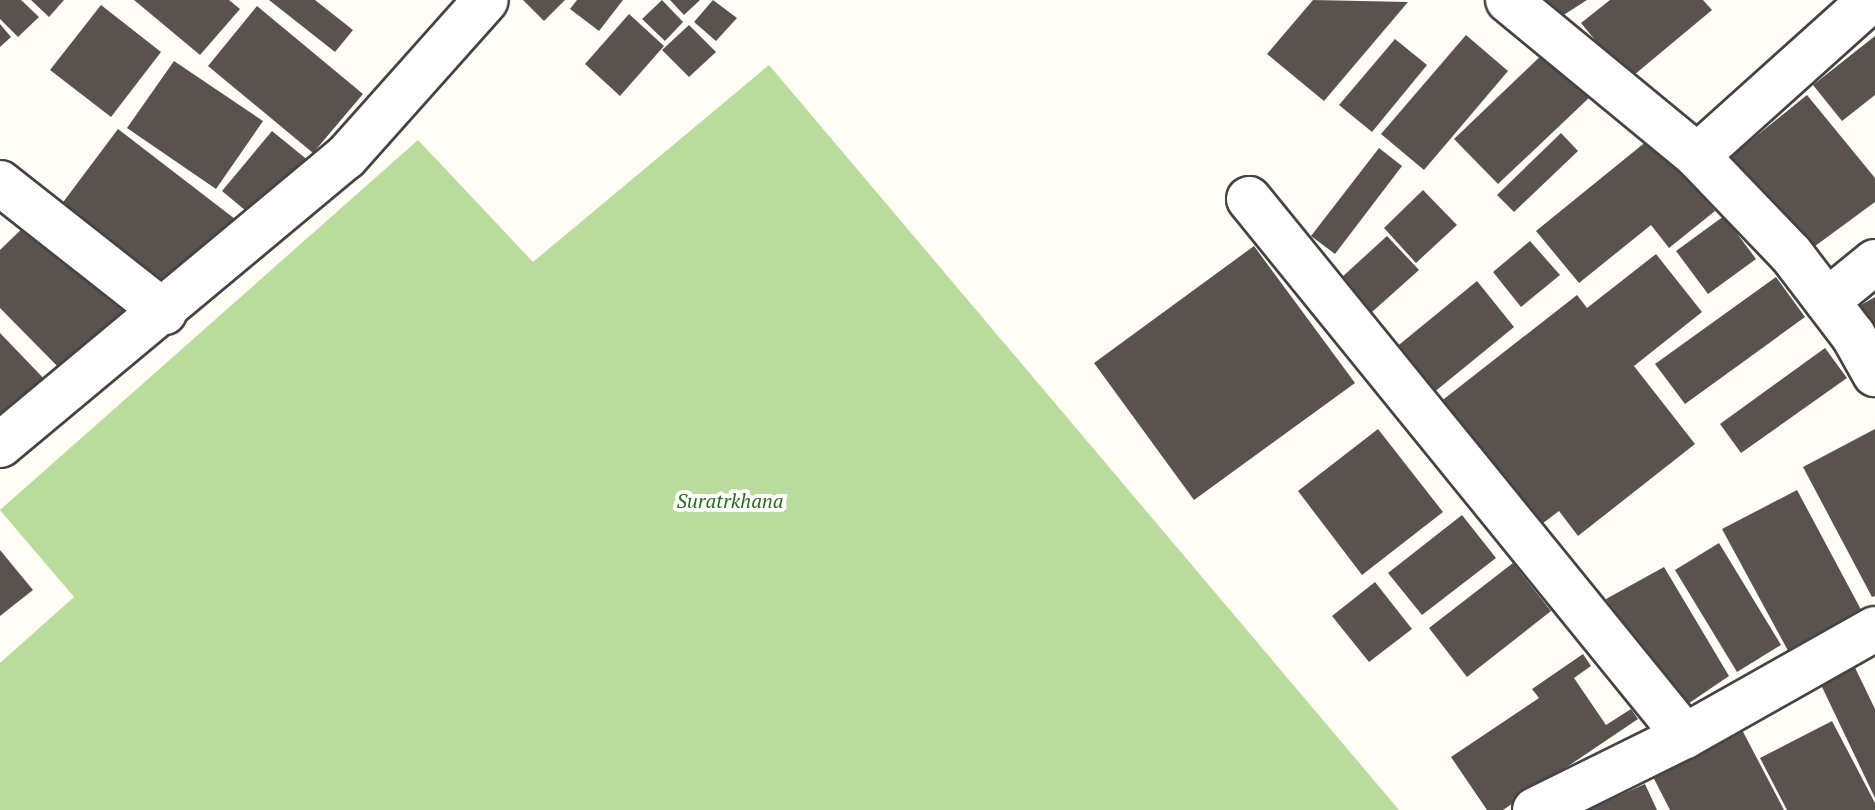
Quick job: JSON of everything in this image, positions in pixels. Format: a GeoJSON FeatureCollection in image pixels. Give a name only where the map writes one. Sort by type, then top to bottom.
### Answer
{"type":"FeatureCollection","features":[{"type":"Feature","properties":{"kind":"street"},"geometry":{"type":"LineString","coordinates":[[0,445],[164,312],[346,157],[486,0]]}},
{"type":"Feature","properties":{"kind":"street"},"geometry":{"type":"LineString","coordinates":[[1508,0],[1697,156],[1791,254],[1853,335],[1875,374]]}},
{"type":"Feature","properties":{"kind":"street"},"geometry":{"type":"LineString","coordinates":[[1697,156],[1871,0]]}},
{"type":"Feature","properties":{"kind":"street"},"geometry":{"type":"LineString","coordinates":[[0,183],[164,312]]}},
{"type":"Feature","properties":{"kind":"street"},"geometry":{"type":"LineString","coordinates":[[1249,199],[1685,736]]}},
{"type":"Feature","properties":{"kind":"street"},"geometry":{"type":"LineString","coordinates":[[1827,301],[1875,262]]}},
{"type":"Feature","properties":{"kind":"street"},"geometry":{"type":"LineString","coordinates":[[1535,810],[1685,736],[1875,629]]}},
{"type":"Feature","properties":{"kind":"green space","name":"Suratrkhana"},"geometry":{"type":"Polygon","coordinates":[[[769,65],[1399,810],[0,810],[0,663],[74,597],[0,510],[418,140],[533,262],[769,65]]]}},
{"type":"Feature","properties":{"kind":"building"},"geometry":{"type":"Polygon","coordinates":[[[0,0],[21,0],[39,17],[18,37],[0,19],[0,0]]]}},
{"type":"Feature","properties":{"kind":"building"},"geometry":{"type":"Polygon","coordinates":[[[31,0],[64,0],[49,17],[31,0]]]}},
{"type":"Feature","properties":{"kind":"building"},"geometry":{"type":"Polygon","coordinates":[[[134,0],[229,0],[240,9],[200,55],[134,0]]]}},
{"type":"Feature","properties":{"kind":"building"},"geometry":{"type":"Polygon","coordinates":[[[269,0],[315,0],[353,30],[335,52],[269,0]]]}},
{"type":"Feature","properties":{"kind":"building"},"geometry":{"type":"Polygon","coordinates":[[[523,0],[565,0],[544,21],[523,0]]]}},
{"type":"Feature","properties":{"kind":"building"},"geometry":{"type":"Polygon","coordinates":[[[577,0],[623,0],[599,31],[570,9],[577,0]]]}},
{"type":"Feature","properties":{"kind":"building"},"geometry":{"type":"Polygon","coordinates":[[[662,0],[683,22],[665,41],[642,19],[662,0]]]}},
{"type":"Feature","properties":{"kind":"building"},"geometry":{"type":"Polygon","coordinates":[[[670,0],[700,0],[684,15],[670,0]]]}},
{"type":"Feature","properties":{"kind":"building"},"geometry":{"type":"Polygon","coordinates":[[[713,0],[737,18],[716,41],[694,22],[713,0]]]}},
{"type":"Feature","properties":{"kind":"building"},"geometry":{"type":"Polygon","coordinates":[[[1313,0],[1408,2],[1324,101],[1267,54],[1313,0]]]}},
{"type":"Feature","properties":{"kind":"building"},"geometry":{"type":"Polygon","coordinates":[[[1546,0],[1587,0],[1562,16],[1546,0]]]}},
{"type":"Feature","properties":{"kind":"building"},"geometry":{"type":"Polygon","coordinates":[[[1610,0],[1703,0],[1712,10],[1628,80],[1581,23],[1610,0]]]}},
{"type":"Feature","properties":{"kind":"building"},"geometry":{"type":"Polygon","coordinates":[[[101,5],[161,52],[111,117],[50,70],[101,5]]]}},
{"type":"Feature","properties":{"kind":"building"},"geometry":{"type":"Polygon","coordinates":[[[257,6],[363,94],[313,153],[208,66],[257,6]]]}},
{"type":"Feature","properties":{"kind":"building"},"geometry":{"type":"Polygon","coordinates":[[[629,14],[664,46],[620,96],[585,64],[629,14]]]}},
{"type":"Feature","properties":{"kind":"building"},"geometry":{"type":"Polygon","coordinates":[[[0,24],[11,37],[0,47],[0,24]]]}},
{"type":"Feature","properties":{"kind":"building"},"geometry":{"type":"Polygon","coordinates":[[[689,25],[716,52],[689,77],[662,50],[689,25]]]}},
{"type":"Feature","properties":{"kind":"building"},"geometry":{"type":"Polygon","coordinates":[[[1466,35],[1508,71],[1424,170],[1381,134],[1466,35]]]}},
{"type":"Feature","properties":{"kind":"building"},"geometry":{"type":"Polygon","coordinates":[[[1875,36],[1875,95],[1842,121],[1813,85],[1875,36]]]}},
{"type":"Feature","properties":{"kind":"building"},"geometry":{"type":"Polygon","coordinates":[[[1395,39],[1427,65],[1372,132],[1339,105],[1395,39]]]}},
{"type":"Feature","properties":{"kind":"building"},"geometry":{"type":"Polygon","coordinates":[[[1547,50],[1591,96],[1498,184],[1454,139],[1547,50]]]}},
{"type":"Feature","properties":{"kind":"building"},"geometry":{"type":"Polygon","coordinates":[[[174,61],[263,121],[216,189],[127,128],[174,61]]]}},
{"type":"Feature","properties":{"kind":"building"},"geometry":{"type":"Polygon","coordinates":[[[1807,95],[1875,178],[1875,202],[1807,252],[1723,163],[1807,95]]]}},
{"type":"Feature","properties":{"kind":"building"},"geometry":{"type":"Polygon","coordinates":[[[118,129],[235,219],[167,299],[58,209],[118,129]]]}},
{"type":"Feature","properties":{"kind":"building"},"geometry":{"type":"Polygon","coordinates":[[[272,131],[315,166],[264,226],[222,191],[272,131]]]}},
{"type":"Feature","properties":{"kind":"building"},"geometry":{"type":"Polygon","coordinates":[[[1561,133],[1578,151],[1514,212],[1497,195],[1561,133]]]}},
{"type":"Feature","properties":{"kind":"building"},"geometry":{"type":"Polygon","coordinates":[[[1653,136],[1715,211],[1669,248],[1651,225],[1579,283],[1536,231],[1653,136]]]}},
{"type":"Feature","properties":{"kind":"building"},"geometry":{"type":"Polygon","coordinates":[[[1379,148],[1402,166],[1335,254],[1311,236],[1379,148]]]}},
{"type":"Feature","properties":{"kind":"building"},"geometry":{"type":"Polygon","coordinates":[[[1423,190],[1457,225],[1416,263],[1384,228],[1423,190]]]}},
{"type":"Feature","properties":{"kind":"building"},"geometry":{"type":"Polygon","coordinates":[[[1724,216],[1756,259],[1708,294],[1676,251],[1724,216]]]}},
{"type":"Feature","properties":{"kind":"building"},"geometry":{"type":"Polygon","coordinates":[[[33,218],[130,314],[66,375],[0,308],[0,250],[33,218]]]}},
{"type":"Feature","properties":{"kind":"building"},"geometry":{"type":"Polygon","coordinates":[[[1387,236],[1419,270],[1372,312],[1341,278],[1387,236]]]}},
{"type":"Feature","properties":{"kind":"building"},"geometry":{"type":"Polygon","coordinates":[[[1530,241],[1560,275],[1521,307],[1493,272],[1530,241]]]}},
{"type":"Feature","properties":{"kind":"building"},"geometry":{"type":"Polygon","coordinates":[[[1254,246],[1355,383],[1194,500],[1094,363],[1254,246]]]}},
{"type":"Feature","properties":{"kind":"building"},"geometry":{"type":"Polygon","coordinates":[[[1656,254],[1702,312],[1634,366],[1695,444],[1578,536],[1559,511],[1534,530],[1435,406],[1577,295],[1587,308],[1656,254]]]}},
{"type":"Feature","properties":{"kind":"building"},"geometry":{"type":"Polygon","coordinates":[[[1776,277],[1805,317],[1685,404],[1655,364],[1776,277]]]}},
{"type":"Feature","properties":{"kind":"building"},"geometry":{"type":"Polygon","coordinates":[[[1477,281],[1514,327],[1427,398],[1389,353],[1477,281]]]}},
{"type":"Feature","properties":{"kind":"building"},"geometry":{"type":"Polygon","coordinates":[[[1875,297],[1875,363],[1845,314],[1875,297]]]}},
{"type":"Feature","properties":{"kind":"building"},"geometry":{"type":"Polygon","coordinates":[[[0,333],[51,386],[0,434],[0,333]]]}},
{"type":"Feature","properties":{"kind":"building"},"geometry":{"type":"Polygon","coordinates":[[[1825,348],[1847,378],[1741,453],[1720,424],[1825,348]]]}},
{"type":"Feature","properties":{"kind":"building"},"geometry":{"type":"Polygon","coordinates":[[[1378,429],[1443,512],[1362,575],[1298,491],[1378,429]]]}},
{"type":"Feature","properties":{"kind":"building"},"geometry":{"type":"Polygon","coordinates":[[[1875,429],[1875,596],[1872,597],[1803,467],[1875,429]]]}},
{"type":"Feature","properties":{"kind":"building"},"geometry":{"type":"Polygon","coordinates":[[[1797,490],[1866,619],[1792,658],[1722,529],[1797,490]]]}},
{"type":"Feature","properties":{"kind":"building"},"geometry":{"type":"Polygon","coordinates":[[[1462,515],[1496,558],[1422,615],[1388,573],[1462,515]]]}},
{"type":"Feature","properties":{"kind":"building"},"geometry":{"type":"Polygon","coordinates":[[[1719,543],[1781,645],[1737,672],[1675,570],[1719,543]]]}},
{"type":"Feature","properties":{"kind":"building"},"geometry":{"type":"Polygon","coordinates":[[[0,550],[33,590],[0,616],[0,550]]]}},
{"type":"Feature","properties":{"kind":"building"},"geometry":{"type":"Polygon","coordinates":[[[1513,563],[1551,611],[1467,677],[1429,628],[1513,563]]]}},
{"type":"Feature","properties":{"kind":"building"},"geometry":{"type":"Polygon","coordinates":[[[1664,567],[1729,676],[1676,712],[1606,599],[1664,567]]]}},
{"type":"Feature","properties":{"kind":"building"},"geometry":{"type":"Polygon","coordinates":[[[1375,582],[1412,629],[1369,662],[1332,616],[1375,582]]]}},
{"type":"Feature","properties":{"kind":"building"},"geometry":{"type":"Polygon","coordinates":[[[1847,651],[1875,709],[1875,798],[1813,668],[1847,651]]]}},
{"type":"Feature","properties":{"kind":"building"},"geometry":{"type":"Polygon","coordinates":[[[1583,654],[1591,666],[1574,678],[1606,725],[1631,709],[1638,719],[1503,810],[1487,810],[1451,757],[1539,698],[1532,689],[1583,654]]]}},
{"type":"Feature","properties":{"kind":"building"},"geometry":{"type":"Polygon","coordinates":[[[1832,721],[1875,803],[1875,810],[1787,810],[1760,758],[1832,721]]]}},
{"type":"Feature","properties":{"kind":"building"},"geometry":{"type":"Polygon","coordinates":[[[1740,726],[1784,810],[1670,810],[1650,771],[1740,726]]]}},
{"type":"Feature","properties":{"kind":"building"},"geometry":{"type":"Polygon","coordinates":[[[1645,784],[1657,810],[1587,810],[1645,784]]]}}]}
